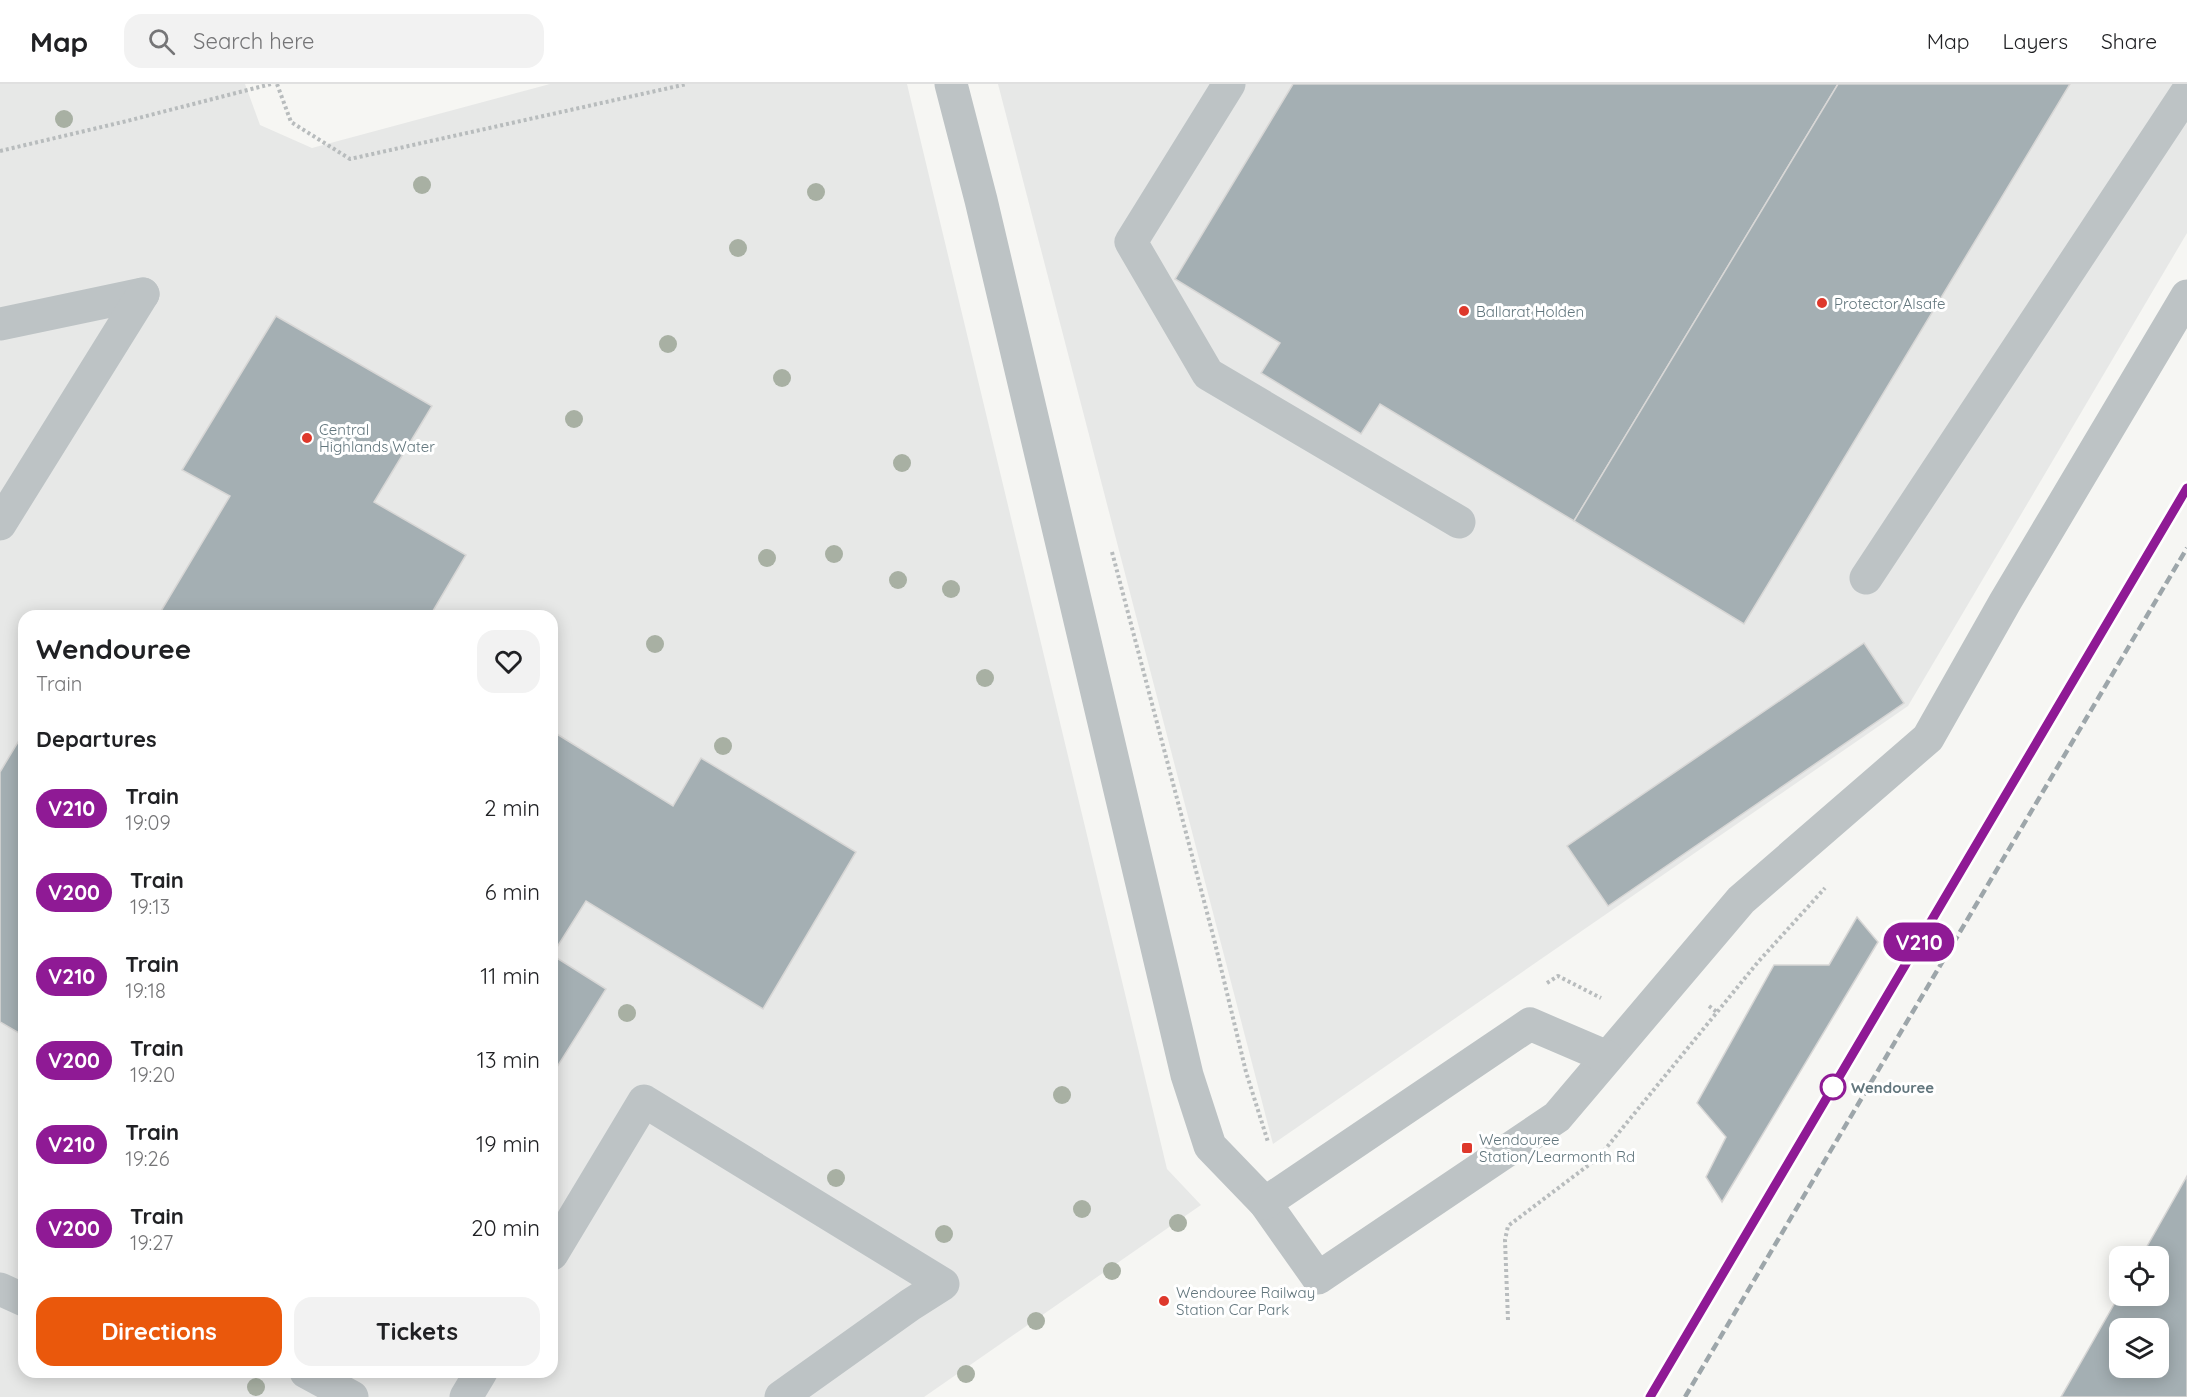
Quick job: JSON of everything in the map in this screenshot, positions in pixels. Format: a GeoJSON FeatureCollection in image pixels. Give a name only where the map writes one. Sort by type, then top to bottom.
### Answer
{"type":"FeatureCollection","features":[{"type":"Feature","properties":{"kind":"lane"},"geometry":{"type":"LineString","coordinates":[[951,84],[981,200],[1187,1075],[1210,1146],[1265,1203],[1318,1278],[1557,1117],[1741,900],[1928,738],[2005,602],[2187,296]]}},
{"type":"Feature","properties":{"kind":"lane"},"geometry":{"type":"LineString","coordinates":[[1229,84],[1131,242],[1208,374],[1459,522]]}},
{"type":"Feature","properties":{"kind":"lane"},"geometry":{"type":"LineString","coordinates":[[1866,578],[2187,92]]}},
{"type":"Feature","properties":{"kind":"lane"},"geometry":{"type":"LineString","coordinates":[[0,324],[143,294],[0,524]]}},
{"type":"Feature","properties":{"kind":"lane"},"geometry":{"type":"LineString","coordinates":[[1265,1203],[1530,1024],[1607,1057]]}},
{"type":"Feature","properties":{"kind":"lane"},"geometry":{"type":"LineString","coordinates":[[558,1243],[644,1101],[943,1284],[781,1397]]}},
{"type":"Feature","properties":{"kind":"lane"},"geometry":{"type":"LineString","coordinates":[[0,1289],[18,1297]]}},
{"type":"Feature","properties":{"kind":"lane"},"geometry":{"type":"LineString","coordinates":[[317,1378],[352,1397]]}},
{"type":"Feature","properties":{"kind":"lane"},"geometry":{"type":"LineString","coordinates":[[466,1397],[477,1378]]}},
{"type":"Feature","properties":{"kind":"path"},"geometry":{"type":"LineString","coordinates":[[0,151],[271,84]]}},
{"type":"Feature","properties":{"kind":"path"},"geometry":{"type":"LineString","coordinates":[[277,84],[291,122],[350,159],[687,84]]}},
{"type":"Feature","properties":{"kind":"path"},"geometry":{"type":"LineString","coordinates":[[1110,547],[1214,939],[1246,1072],[1269,1143]]}},
{"type":"Feature","properties":{"kind":"path"},"geometry":{"type":"LineString","coordinates":[[1540,986],[1558,976],[1606,1001]]}},
{"type":"Feature","properties":{"kind":"path"},"geometry":{"type":"LineString","coordinates":[[1673,980],[1717,1011]]}},
{"type":"Feature","properties":{"kind":"shaded area"},"geometry":{"type":"Polygon","coordinates":[[[0,84],[245,84],[260,125],[312,148],[550,84],[907,84],[1167,1169],[1201,1205],[924,1397],[0,1397],[0,84]]]}},
{"type":"Feature","properties":{"kind":"shaded area"},"geometry":{"type":"Polygon","coordinates":[[[998,84],[2187,84],[2187,233],[1908,706],[1273,1144],[998,84]]]}},
{"type":"Feature","properties":{"kind":"building","name":"Ballarat Holden"},"geometry":{"type":"Polygon","coordinates":[[[1293,84],[1838,84],[1574,521],[1380,404],[1361,434],[1261,373],[1280,343],[1175,279],[1293,84]]]}},
{"type":"Feature","properties":{"kind":"building","name":"Protector Alsafe"},"geometry":{"type":"Polygon","coordinates":[[[1838,84],[2070,84],[1744,624],[1574,521],[1838,84]]]}},
{"type":"Feature","properties":{"kind":"building","name":"Central Highlands Water"},"geometry":{"type":"Polygon","coordinates":[[[276,316],[432,406],[374,502],[466,555],[434,610],[162,610],[230,496],[182,470],[276,316]]]}},
{"type":"Feature","properties":{"kind":"building"},"geometry":{"type":"Polygon","coordinates":[[[1864,643],[1904,703],[1608,906],[1567,846],[1864,643]]]}},
{"type":"Feature","properties":{"kind":"building"},"geometry":{"type":"Polygon","coordinates":[[[558,735],[673,806],[701,758],[856,852],[763,1009],[586,901],[558,945],[558,735]]]}},
{"type":"Feature","properties":{"kind":"building"},"geometry":{"type":"Polygon","coordinates":[[[18,742],[18,1032],[0,1022],[0,772],[18,742]]]}},
{"type":"Feature","properties":{"kind":"building"},"geometry":{"type":"Polygon","coordinates":[[[1857,917],[1878,942],[1722,1202],[1706,1177],[1726,1137],[1697,1103],[1774,965],[1829,965],[1857,917]]]}},
{"type":"Feature","properties":{"kind":"building"},"geometry":{"type":"Polygon","coordinates":[[[558,959],[606,989],[558,1065],[558,959]]]}},
{"type":"Feature","properties":{"kind":"building"},"geometry":{"type":"Polygon","coordinates":[[[2187,1176],[2187,1397],[2061,1397],[2113,1306],[2169,1306],[2169,1246],[2147,1246],[2187,1176]]]}},
{"type":"Feature","properties":{"kind":"railway"},"geometry":{"type":"LineString","coordinates":[[1650,1397],[2187,488]]}},
{"type":"Feature","properties":{"kind":"railway"},"geometry":{"type":"LineString","coordinates":[[1685,1397],[2187,548]]}},
{"type":"Feature","properties":{"kind":"train","name":"V210"},"geometry":{"type":"LineString","coordinates":[[1650,1397],[2187,488]]}},
{"type":"Feature","properties":{"kind":"place","name":"Protector Alsafe"},"geometry":{"type":"Point","coordinates":[1822,303]}},
{"type":"Feature","properties":{"kind":"place","name":"Ballarat Holden"},"geometry":{"type":"Point","coordinates":[1464,311]}},
{"type":"Feature","properties":{"kind":"place","name":"Central Highlands Water"},"geometry":{"type":"Point","coordinates":[307,438]}},
{"type":"Feature","properties":{"kind":"place","name":"Wendouree"},"geometry":{"type":"Point","coordinates":[1833,1087]}},
{"type":"Feature","properties":{"kind":"place","name":"Wendouree Station/Learmonth Rd"},"geometry":{"type":"Point","coordinates":[1467,1148]}},
{"type":"Feature","properties":{"kind":"place","name":"Wendouree Railway Station Car Park"},"geometry":{"type":"Point","coordinates":[1164,1301]}}]}
